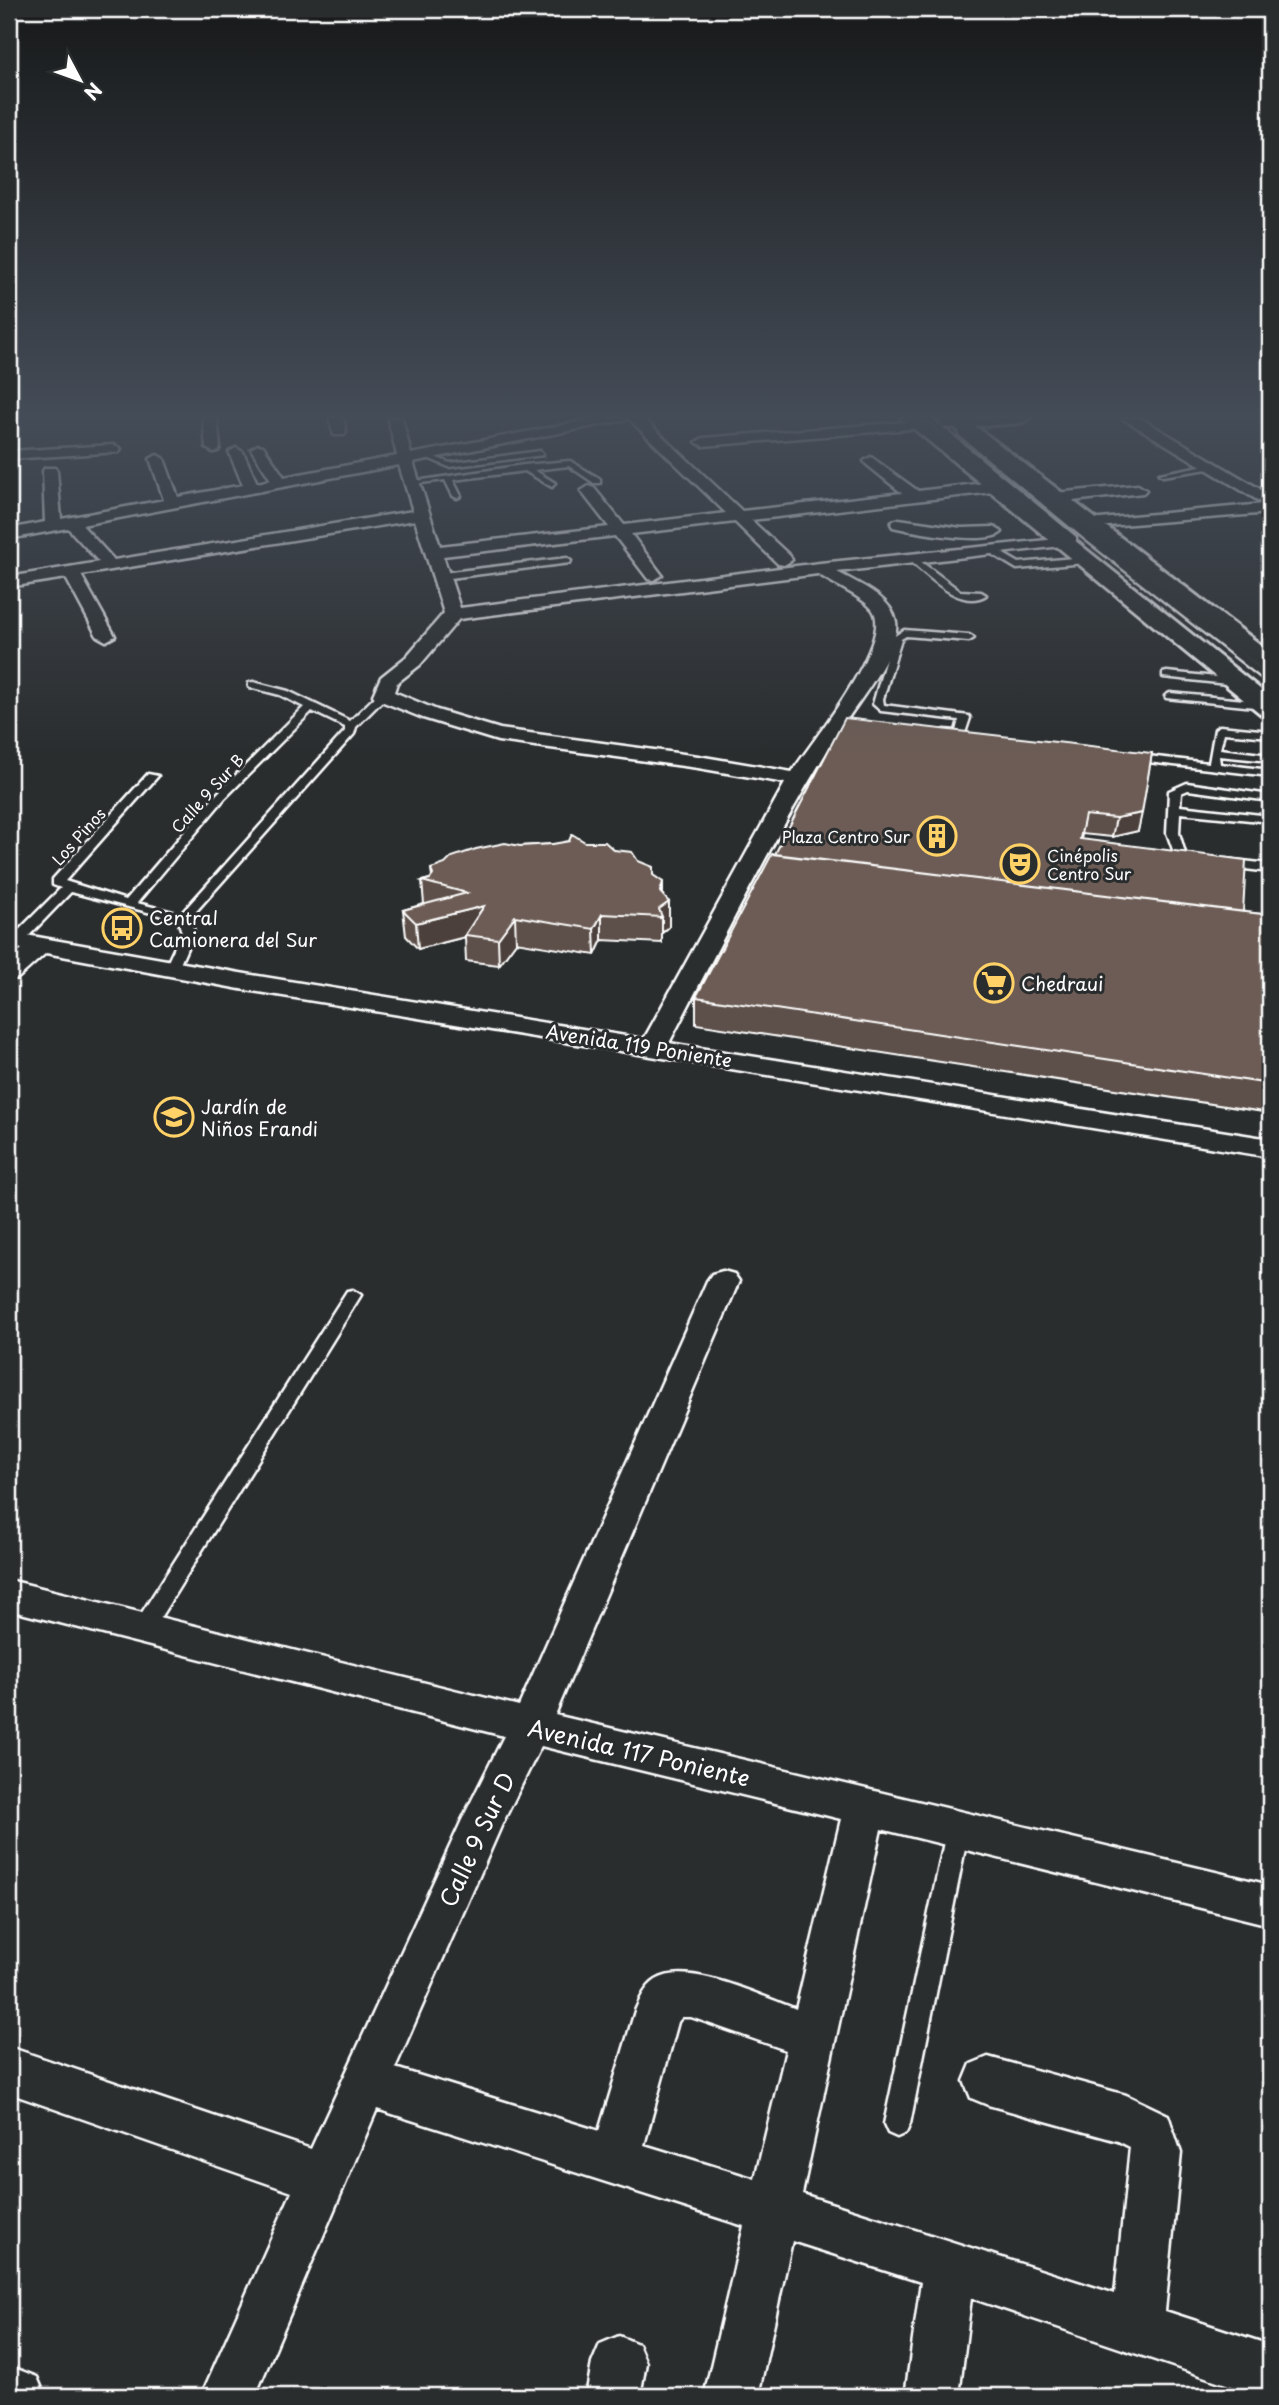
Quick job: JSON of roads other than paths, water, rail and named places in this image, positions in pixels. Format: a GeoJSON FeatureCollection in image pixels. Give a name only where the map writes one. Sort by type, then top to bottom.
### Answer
{"type":"FeatureCollection","features":[{"type":"Feature","properties":{"kind":"main road"},"geometry":{"type":"LineString","coordinates":[[1048,530],[1085,560],[1178,615],[1270,664]]}},
{"type":"Feature","properties":{"kind":"main road"},"geometry":{"type":"LineString","coordinates":[[1094,530],[1178,615],[1236,682],[1268,704]]}},
{"type":"Feature","properties":{"kind":"street"},"geometry":{"type":"LineString","coordinates":[[9,534],[30,530]]}},
{"type":"Feature","properties":{"kind":"street"},"geometry":{"type":"LineString","coordinates":[[79,530],[111,566]]}},
{"type":"Feature","properties":{"kind":"street"},"geometry":{"type":"LineString","coordinates":[[9,582],[326,530]]}},
{"type":"Feature","properties":{"kind":"street"},"geometry":{"type":"LineString","coordinates":[[428,530],[453,614]]}},
{"type":"Feature","properties":{"kind":"street"},"geometry":{"type":"LineString","coordinates":[[435,552],[626,530]]}},
{"type":"Feature","properties":{"kind":"street"},"geometry":{"type":"LineString","coordinates":[[752,530],[784,560]]}},
{"type":"Feature","properties":{"kind":"street"},"geometry":{"type":"LineString","coordinates":[[943,530],[970,534],[1004,530]]}},
{"type":"Feature","properties":{"kind":"street"},"geometry":{"type":"LineString","coordinates":[[619,531],[654,575]]}},
{"type":"Feature","properties":{"kind":"street"},"geometry":{"type":"LineString","coordinates":[[797,779],[698,762],[498,735],[430,714],[383,695],[388,681],[413,661],[453,614],[1060,541]]}},
{"type":"Feature","properties":{"kind":"street"},"geometry":{"type":"LineString","coordinates":[[653,1047],[797,779],[845,721],[884,642],[887,622],[879,605],[820,568]]}},
{"type":"Feature","properties":{"kind":"street"},"geometry":{"type":"LineString","coordinates":[[71,572],[106,636]]}},
{"type":"Feature","properties":{"kind":"street"},"geometry":{"type":"LineString","coordinates":[[9,973],[22,942]]}},
{"type":"Feature","properties":{"kind":"street","name":"Avenida 119 Poniente"},"geometry":{"type":"LineString","coordinates":[[22,942],[1270,1148]]}},
{"type":"Feature","properties":{"kind":"street","name":"Calle 9 Sur D"},"geometry":{"type":"LineString","coordinates":[[228,2396],[365,2081],[483,1820],[530,1726],[723,1281]]}},
{"type":"Feature","properties":{"kind":"street","name":"Avenida 117 Poniente"},"geometry":{"type":"LineString","coordinates":[[9,1595],[530,1726],[1270,1905]]}},
{"type":"Feature","properties":{"kind":"street"},"geometry":{"type":"LineString","coordinates":[[731,2396],[865,1806]]}},
{"type":"Feature","properties":{"kind":"street"},"geometry":{"type":"LineString","coordinates":[[615,2161],[658,2011],[671,1996],[691,1995],[812,2036]]}},
{"type":"Feature","properties":{"kind":"street"},"geometry":{"type":"LineString","coordinates":[[9,2070],[323,2178]]}},
{"type":"Feature","properties":{"kind":"street"},"geometry":{"type":"LineString","coordinates":[[365,2081],[949,2265],[1270,2372]]}},
{"type":"Feature","properties":{"kind":"street"},"geometry":{"type":"LineString","coordinates":[[988,2081],[1126,2119],[1151,2132],[1156,2153],[1137,2328]]}},
{"type":"Feature","properties":{"kind":"street"},"geometry":{"type":"LineString","coordinates":[[932,2396],[949,2265]]}},
{"type":"Feature","properties":{"kind":"street"},"geometry":{"type":"LineString","coordinates":[[9,2393],[18,2396]]}},
{"type":"Feature","properties":{"kind":"lane"},"geometry":{"type":"LineString","coordinates":[[1074,530],[1178,615],[1270,681]]}},
{"type":"Feature","properties":{"kind":"lane"},"geometry":{"type":"LineString","coordinates":[[1074,530],[1178,615],[1268,704]]}},
{"type":"Feature","properties":{"kind":"lane"},"geometry":{"type":"LineString","coordinates":[[990,549],[1017,566],[1085,560]]}},
{"type":"Feature","properties":{"kind":"lane"},"geometry":{"type":"LineString","coordinates":[[912,558],[958,594],[981,595]]}},
{"type":"Feature","properties":{"kind":"lane"},"geometry":{"type":"LineString","coordinates":[[442,576],[567,561]]}},
{"type":"Feature","properties":{"kind":"lane"},"geometry":{"type":"LineString","coordinates":[[931,731],[960,734],[965,718],[881,708],[878,704],[897,638],[904,633],[915,632],[969,638]]}},
{"type":"Feature","properties":{"kind":"lane"},"geometry":{"type":"LineString","coordinates":[[1167,675],[1236,682]]}},
{"type":"Feature","properties":{"kind":"lane"},"geometry":{"type":"LineString","coordinates":[[253,685],[284,693],[351,726]]}},
{"type":"Feature","properties":{"kind":"lane"},"geometry":{"type":"LineString","coordinates":[[184,918],[350,732],[351,726],[383,695]]}},
{"type":"Feature","properties":{"kind":"lane"},"geometry":{"type":"LineString","coordinates":[[1170,696],[1268,704]]}},
{"type":"Feature","properties":{"kind":"lane","name":"Calle 9 Sur B"},"geometry":{"type":"LineString","coordinates":[[129,905],[222,796],[312,705]]}},
{"type":"Feature","properties":{"kind":"lane"},"geometry":{"type":"LineString","coordinates":[[1214,768],[1214,752],[1220,729],[1270,734]]}},
{"type":"Feature","properties":{"kind":"lane"},"geometry":{"type":"LineString","coordinates":[[1214,752],[1270,758]]}},
{"type":"Feature","properties":{"kind":"lane"},"geometry":{"type":"LineString","coordinates":[[1117,755],[1270,774]]}},
{"type":"Feature","properties":{"kind":"lane","name":"Los Pinos"},"geometry":{"type":"LineString","coordinates":[[22,942],[69,887],[57,882],[152,776]]}},
{"type":"Feature","properties":{"kind":"lane"},"geometry":{"type":"LineString","coordinates":[[1270,798],[1187,786],[1178,788],[1175,791],[1173,833],[1180,855],[1190,860],[1270,868]]}},
{"type":"Feature","properties":{"kind":"lane"},"geometry":{"type":"LineString","coordinates":[[1175,808],[1270,819]]}},
{"type":"Feature","properties":{"kind":"lane"},"geometry":{"type":"LineString","coordinates":[[69,887],[184,918]]}},
{"type":"Feature","properties":{"kind":"lane"},"geometry":{"type":"LineString","coordinates":[[172,968],[188,932],[184,918]]}},
{"type":"Feature","properties":{"kind":"lane"},"geometry":{"type":"LineString","coordinates":[[143,1628],[353,1295]]}},
{"type":"Feature","properties":{"kind":"lane"},"geometry":{"type":"LineString","coordinates":[[897,2124],[958,1828]]}},
{"type":"Feature","properties":{"kind":"place","name":"Plaza Centro Sur"},"geometry":{"type":"Point","coordinates":[937,836]}},
{"type":"Feature","properties":{"kind":"place","name":"Cinépolis Centro Sur"},"geometry":{"type":"Point","coordinates":[1020,864]}},
{"type":"Feature","properties":{"kind":"place","name":"Central Camionera del Sur"},"geometry":{"type":"Point","coordinates":[122,928]}},
{"type":"Feature","properties":{"kind":"place","name":"Chedraui"},"geometry":{"type":"Point","coordinates":[994,983]}},
{"type":"Feature","properties":{"kind":"place","name":"Jardín de Niños Erandi"},"geometry":{"type":"Point","coordinates":[174,1117]}}]}
